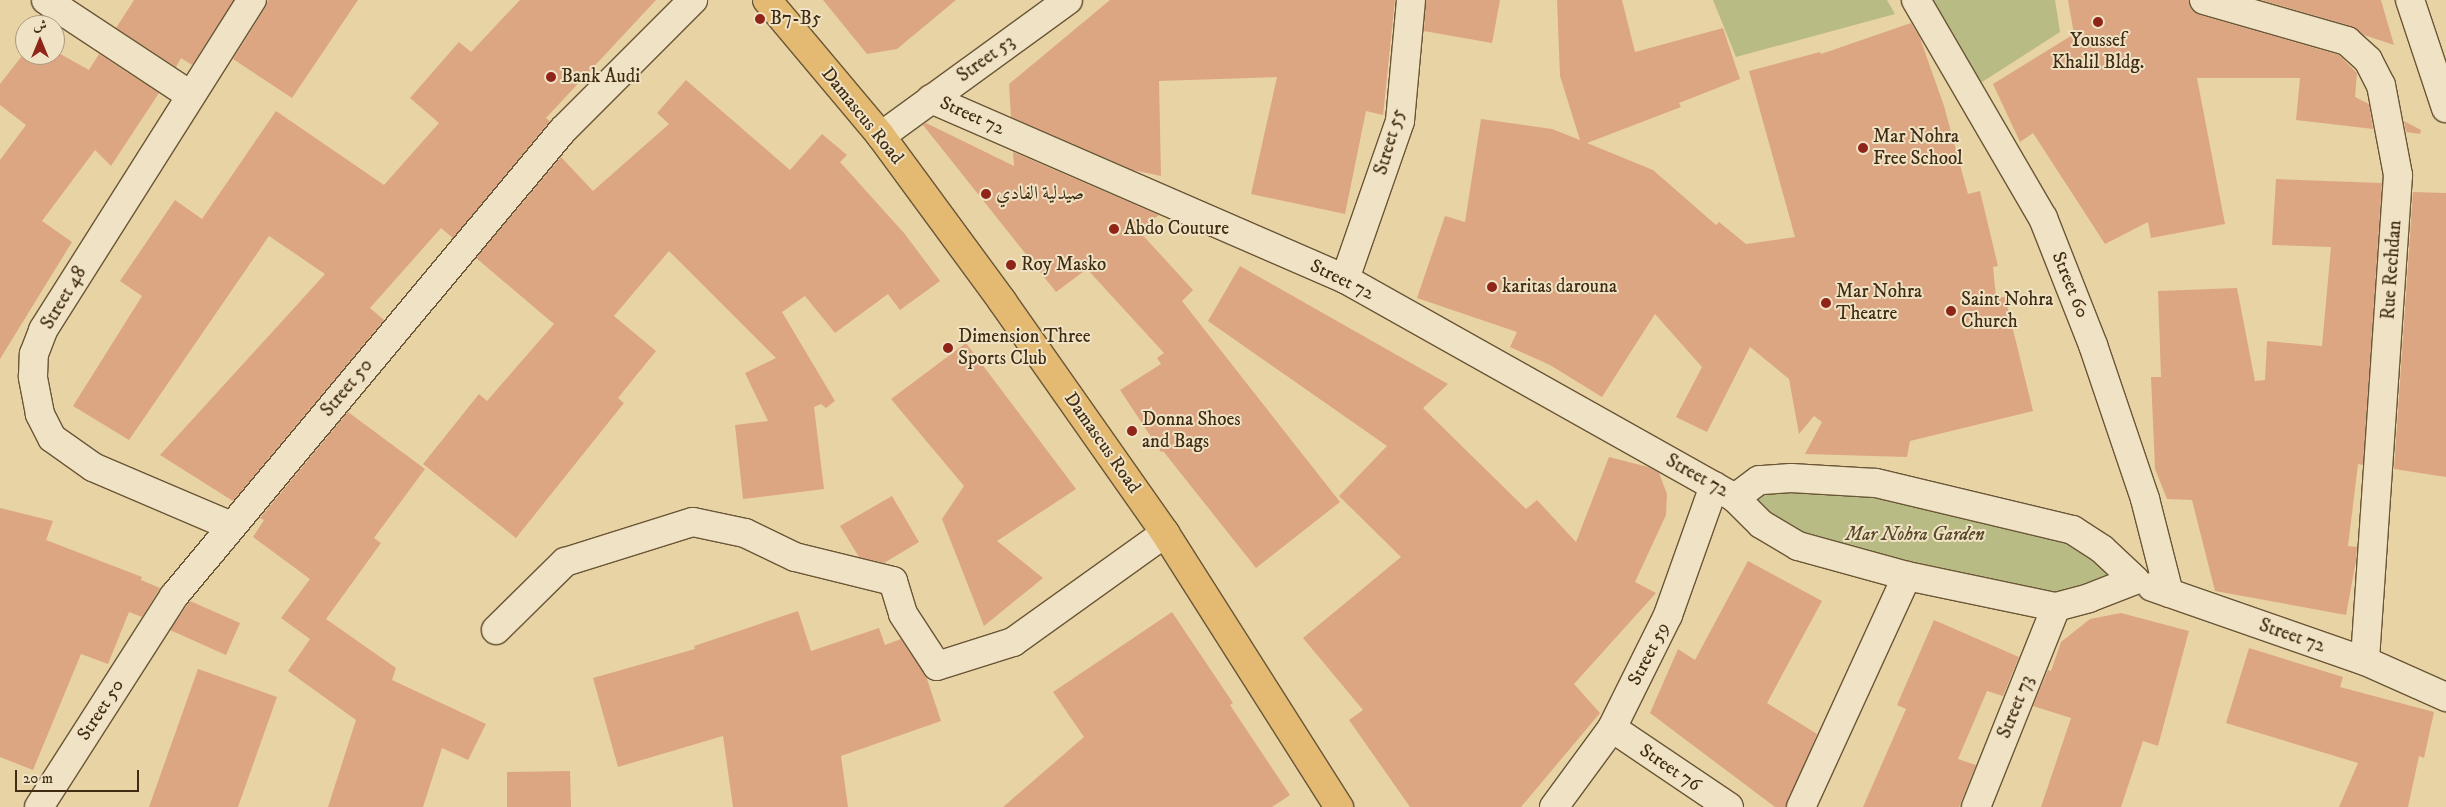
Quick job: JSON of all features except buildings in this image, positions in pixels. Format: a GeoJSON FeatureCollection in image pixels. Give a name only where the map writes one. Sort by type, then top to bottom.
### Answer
{"type":"FeatureCollection","features":[{"type":"Feature","properties":{"kind":"main road","name":"Damascus Road"},"geometry":{"type":"LineString","coordinates":[[767,0],[880,136],[1002,301],[1165,533],[1331,804]]}},
{"type":"Feature","properties":{"kind":"street"},"geometry":{"type":"LineString","coordinates":[[46,0],[190,96]]}},
{"type":"Feature","properties":{"kind":"street","name":"Street 48"},"geometry":{"type":"LineString","coordinates":[[231,526],[93,467],[52,438],[40,414],[33,377],[34,354],[43,330],[252,0]]}},
{"type":"Feature","properties":{"kind":"street","name":"Street 50"},"geometry":{"type":"LineString","coordinates":[[39,807],[174,596],[563,130],[693,0]]}},
{"type":"Feature","properties":{"kind":"street","name":"Street 53"},"geometry":{"type":"LineString","coordinates":[[880,136],[1068,0]]}},
{"type":"Feature","properties":{"kind":"street","name":"Street 55"},"geometry":{"type":"LineString","coordinates":[[1345,279],[1400,121],[1411,0]]}},
{"type":"Feature","properties":{"kind":"street","name":"Street 60"},"geometry":{"type":"LineString","coordinates":[[1916,0],[2043,218],[2094,345],[2145,499],[2169,593]]}},
{"type":"Feature","properties":{"kind":"street","name":"Rue Rechdan"},"geometry":{"type":"LineString","coordinates":[[2204,0],[2347,41],[2368,60],[2381,85],[2398,175],[2376,527],[2365,661]]}},
{"type":"Feature","properties":{"kind":"street"},"geometry":{"type":"LineString","coordinates":[[2410,0],[2446,108]]}},
{"type":"Feature","properties":{"kind":"street","name":"Street 72"},"geometry":{"type":"LineString","coordinates":[[932,99],[1345,279],[1725,492],[1761,524],[1798,546],[1908,576],[2056,607],[2090,598],[2135,580]]}},
{"type":"Feature","properties":{"kind":"street","name":"Street 72"},"geometry":{"type":"LineString","coordinates":[[1725,492],[1759,480],[1791,478],[1875,483],[2073,530],[2102,549],[2135,580],[2365,661],[2446,697]]}},
{"type":"Feature","properties":{"kind":"street","name":"Street 59"},"geometry":{"type":"LineString","coordinates":[[1554,807],[1612,728],[1668,615],[1725,492]]}},
{"type":"Feature","properties":{"kind":"street"},"geometry":{"type":"LineString","coordinates":[[496,630],[565,562],[693,522],[746,533],[795,557],[893,581],[903,614],[937,666],[1013,642],[1165,533]]}},
{"type":"Feature","properties":{"kind":"street"},"geometry":{"type":"LineString","coordinates":[[1801,807],[1908,576]]}},
{"type":"Feature","properties":{"kind":"street","name":"Street 73"},"geometry":{"type":"LineString","coordinates":[[1976,807],[2056,607]]}},
{"type":"Feature","properties":{"kind":"street","name":"Street 76"},"geometry":{"type":"LineString","coordinates":[[1612,728],[1729,807]]}},
{"type":"Feature","properties":{"kind":"green space"},"geometry":{"type":"Polygon","coordinates":[[[1713,0],[1887,0],[1895,14],[1736,57],[1713,0]]]}},
{"type":"Feature","properties":{"kind":"green space"},"geometry":{"type":"Polygon","coordinates":[[[1924,0],[2055,0],[2060,32],[1979,84],[1924,0]]]}},
{"type":"Feature","properties":{"kind":"green space","name":"Mar Nohra Garden"},"geometry":{"type":"Polygon","coordinates":[[[1791,478],[2073,530],[2135,580],[2056,607],[1798,546],[1735,498],[1791,478]]]}},
{"type":"Feature","properties":{"kind":"place","name":"B7-B5"},"geometry":{"type":"Point","coordinates":[760,19]}},
{"type":"Feature","properties":{"kind":"place","name":"Youssef Khalil Bldg."},"geometry":{"type":"Point","coordinates":[2098,22]}},
{"type":"Feature","properties":{"kind":"place","name":"Bank Audi"},"geometry":{"type":"Point","coordinates":[551,77]}},
{"type":"Feature","properties":{"kind":"place","name":"Mar Nohra Free School"},"geometry":{"type":"Point","coordinates":[1863,148]}},
{"type":"Feature","properties":{"kind":"place","name":"صيدلية الفادي"},"geometry":{"type":"Point","coordinates":[986,194]}},
{"type":"Feature","properties":{"kind":"place","name":"Abdo Couture"},"geometry":{"type":"Point","coordinates":[1114,229]}},
{"type":"Feature","properties":{"kind":"place","name":"Roy Masko"},"geometry":{"type":"Point","coordinates":[1011,265]}},
{"type":"Feature","properties":{"kind":"place","name":"karitas darouna"},"geometry":{"type":"Point","coordinates":[1492,287]}},
{"type":"Feature","properties":{"kind":"place","name":"Mar Nohra Theatre"},"geometry":{"type":"Point","coordinates":[1826,303]}},
{"type":"Feature","properties":{"kind":"place","name":"Saint Nohra Church"},"geometry":{"type":"Point","coordinates":[1951,311]}},
{"type":"Feature","properties":{"kind":"place","name":"Dimension Three Sports Club"},"geometry":{"type":"Point","coordinates":[948,348]}},
{"type":"Feature","properties":{"kind":"place","name":"Donna Shoes and Bags"},"geometry":{"type":"Point","coordinates":[1132,431]}}]}
